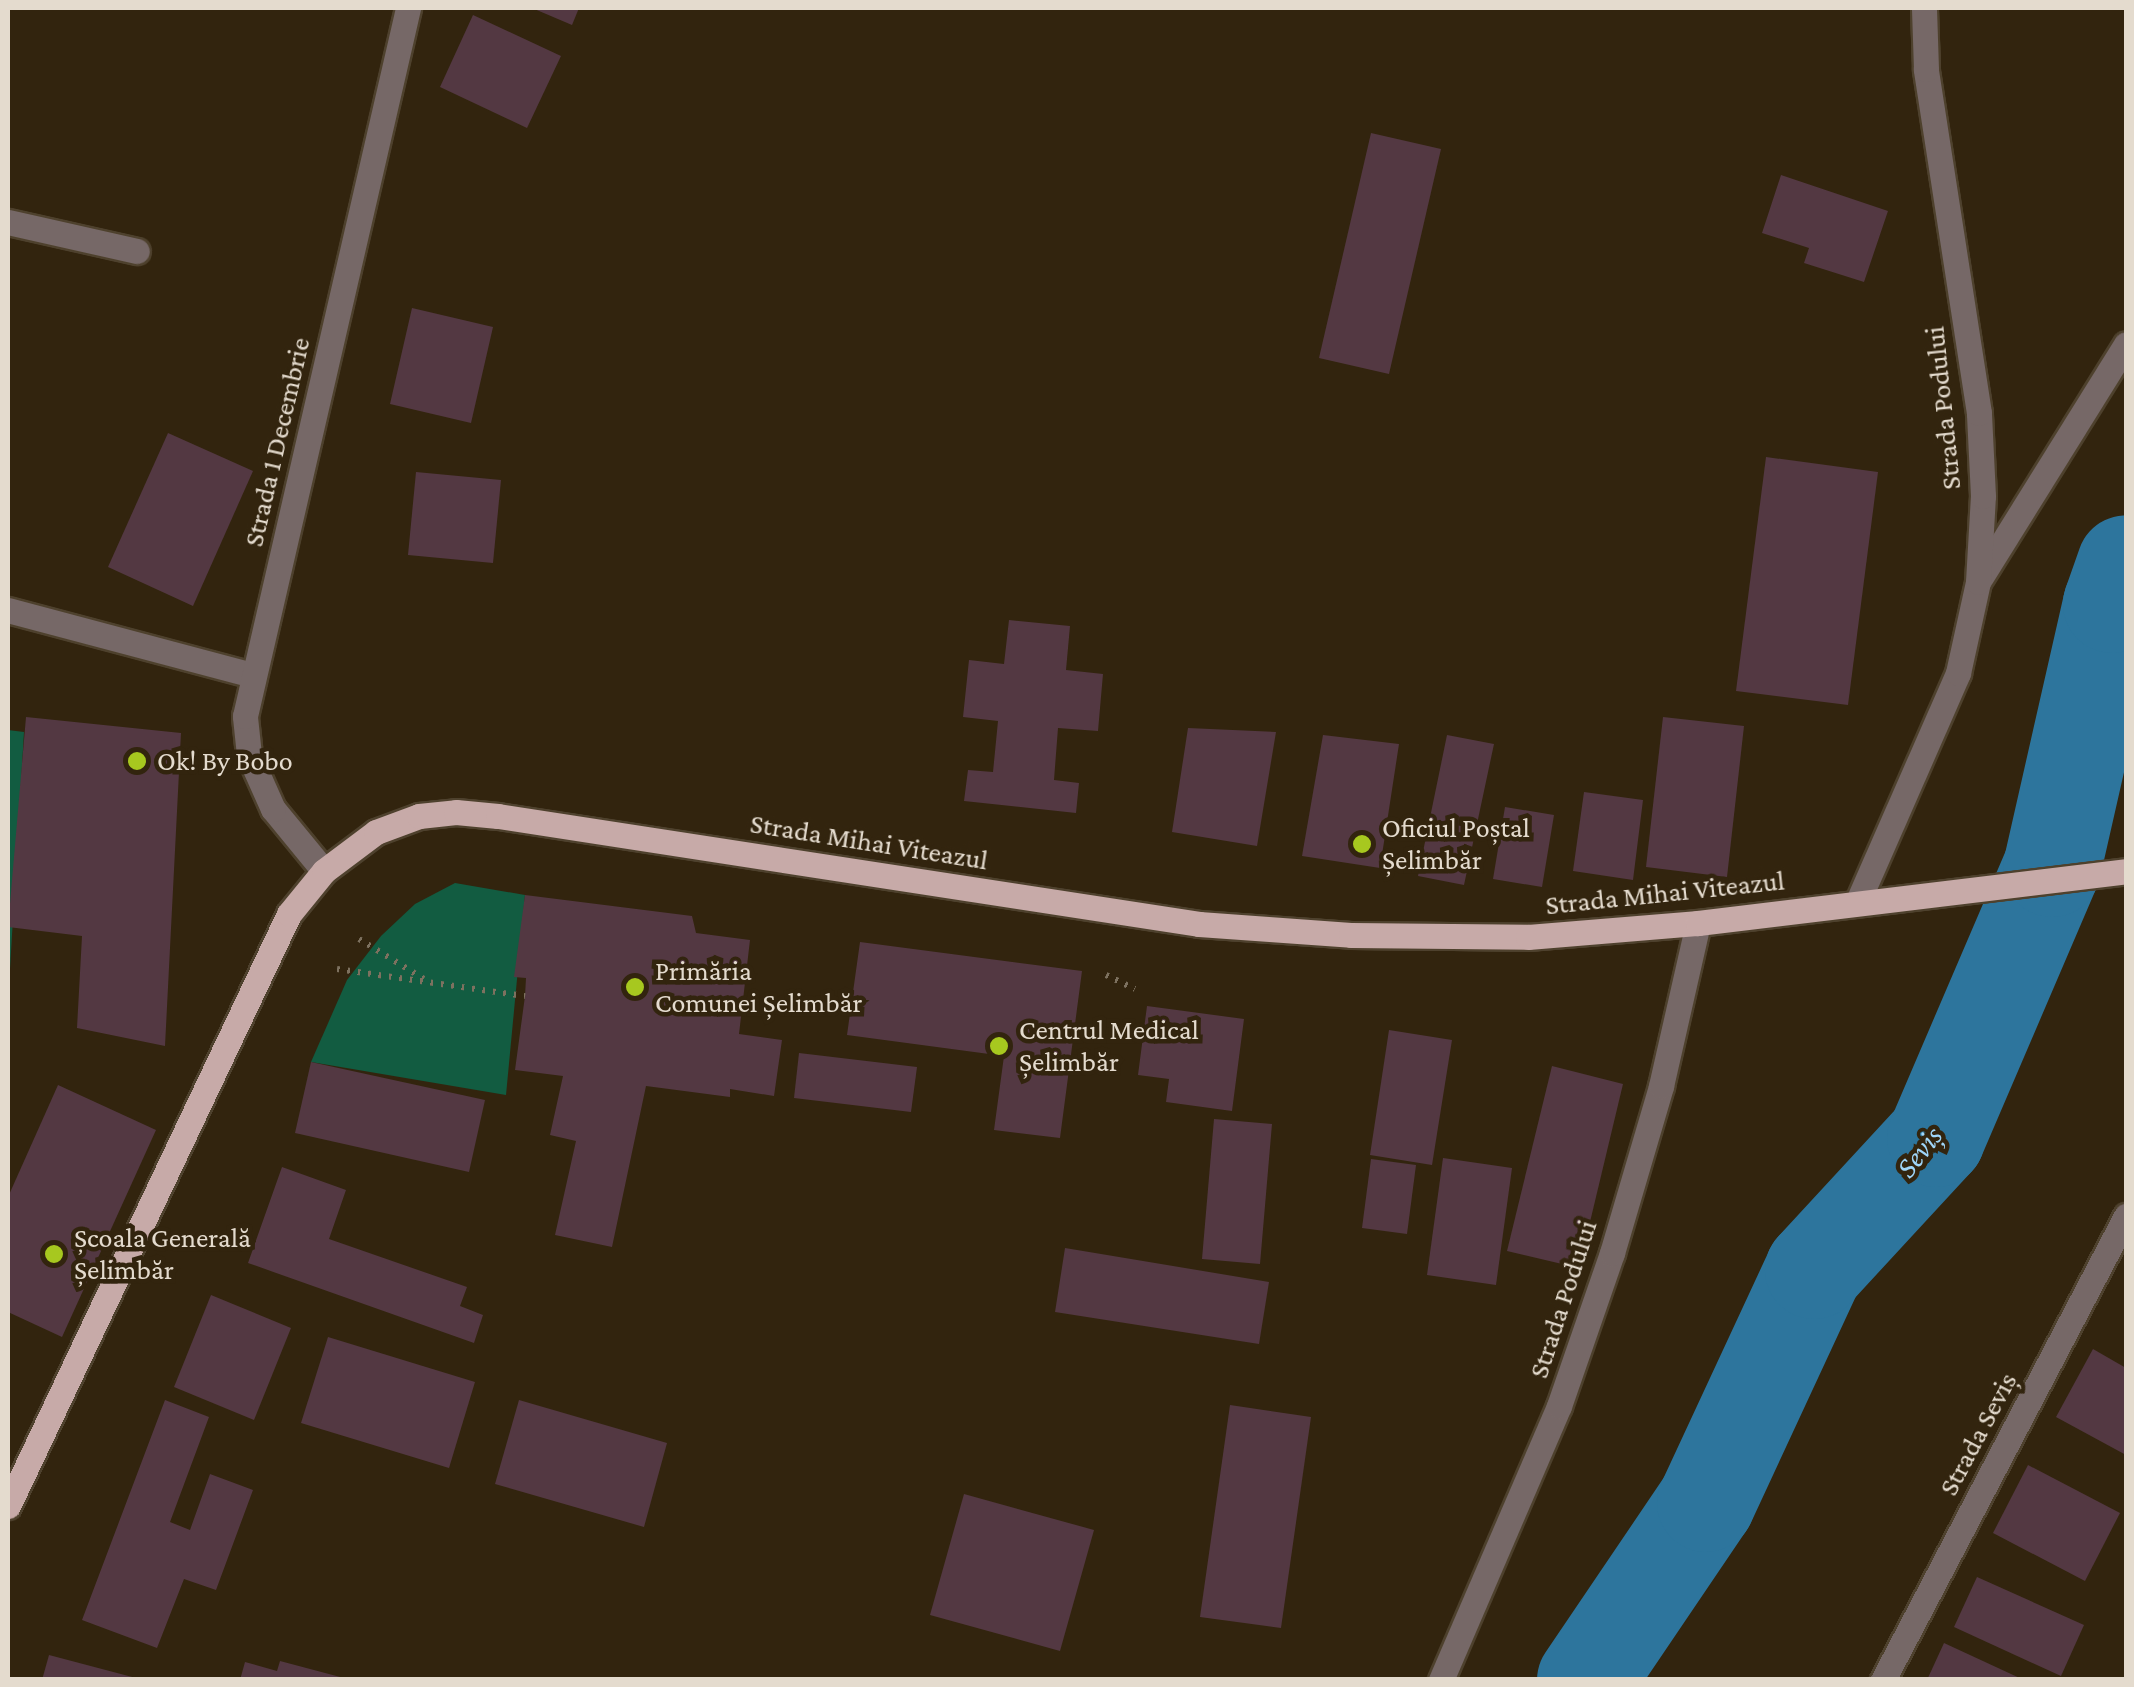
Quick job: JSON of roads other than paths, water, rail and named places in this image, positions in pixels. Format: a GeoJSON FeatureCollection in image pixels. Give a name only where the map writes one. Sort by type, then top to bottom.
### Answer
{"type":"FeatureCollection","features":[{"type":"Feature","properties":{"kind":"main road","name":"Strada Mihai Viteazul"},"geometry":{"type":"LineString","coordinates":[[8,1506],[288,914],[324,871],[376,832],[419,816],[456,812],[818,863],[1199,924],[1350,935],[1528,937],[1698,923],[1946,889],[2126,870]]}},
{"type":"Feature","properties":{"kind":"street","name":"Strada 1 Decembrie"},"geometry":{"type":"LineString","coordinates":[[324,871],[273,808],[249,755],[245,716],[408,8]]}},
{"type":"Feature","properties":{"kind":"street","name":"Strada Podului"},"geometry":{"type":"LineString","coordinates":[[1858,901],[1958,674],[1978,582],[1984,496],[1979,413],[1926,69],[1924,8]]}},
{"type":"Feature","properties":{"kind":"street"},"geometry":{"type":"LineString","coordinates":[[8,222],[137,251]]}},
{"type":"Feature","properties":{"kind":"street"},"geometry":{"type":"LineString","coordinates":[[1978,582],[2126,344]]}},
{"type":"Feature","properties":{"kind":"street"},"geometry":{"type":"LineString","coordinates":[[8,610],[253,675]]}},
{"type":"Feature","properties":{"kind":"street","name":"Strada Podului"},"geometry":{"type":"LineString","coordinates":[[1442,1680],[1559,1406],[1612,1252],[1661,1086],[1698,923]]}},
{"type":"Feature","properties":{"kind":"street","name":"Strada Seviș"},"geometry":{"type":"LineString","coordinates":[[1883,1680],[2126,1216]]}},
{"type":"Feature","properties":{"kind":"waterway","name":"Seviș"},"geometry":{"type":"LineString","coordinates":[[1586,1680],[1706,1503],[1814,1270],[1936,1138],[2052,868],[2112,604],[2126,564]]}},
{"type":"Feature","properties":{"kind":"place","name":"Ok! By Bobo"},"geometry":{"type":"Point","coordinates":[137,761]}},
{"type":"Feature","properties":{"kind":"place","name":"Oficiul Poștal Șelimbăr"},"geometry":{"type":"Point","coordinates":[1362,844]}},
{"type":"Feature","properties":{"kind":"place","name":"Primăria Comunei Șelimbăr"},"geometry":{"type":"Point","coordinates":[635,987]}},
{"type":"Feature","properties":{"kind":"place","name":"Centrul Medical Șelimbăr"},"geometry":{"type":"Point","coordinates":[999,1046]}},
{"type":"Feature","properties":{"kind":"place","name":"Școala Generală Șelimbăr"},"geometry":{"type":"Point","coordinates":[54,1254]}}]}
